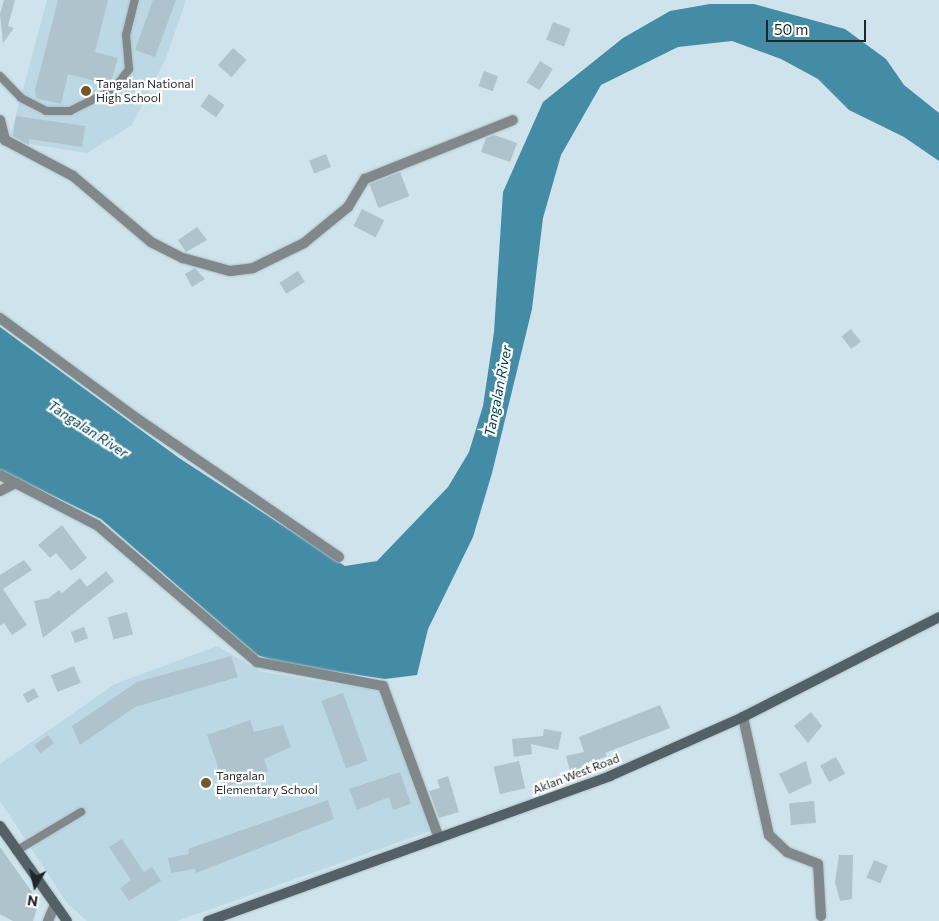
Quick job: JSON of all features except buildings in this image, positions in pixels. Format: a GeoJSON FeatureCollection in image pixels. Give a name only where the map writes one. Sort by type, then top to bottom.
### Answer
{"type":"FeatureCollection","features":[{"type":"Feature","properties":{"kind":"main road","name":"Aklan West Road"},"geometry":{"type":"LineString","coordinates":[[208,921],[610,776],[743,717],[939,617]]}},
{"type":"Feature","properties":{"kind":"main road"},"geometry":{"type":"LineString","coordinates":[[0,826],[54,907],[67,921]]}},
{"type":"Feature","properties":{"kind":"street"},"geometry":{"type":"LineString","coordinates":[[0,120],[5,140],[73,176],[151,242],[182,258],[230,271],[253,268],[304,243],[348,208],[365,178],[513,120]]}},
{"type":"Feature","properties":{"kind":"street"},"geometry":{"type":"LineString","coordinates":[[0,318],[136,418],[339,557]]}},
{"type":"Feature","properties":{"kind":"street"},"geometry":{"type":"LineString","coordinates":[[0,475],[97,525],[257,662],[384,686],[439,838]]}},
{"type":"Feature","properties":{"kind":"street"},"geometry":{"type":"LineString","coordinates":[[0,491],[16,483]]}},
{"type":"Feature","properties":{"kind":"street"},"geometry":{"type":"LineString","coordinates":[[743,717],[769,835],[787,852],[818,864],[821,916]]}},
{"type":"Feature","properties":{"kind":"street"},"geometry":{"type":"LineString","coordinates":[[48,921],[54,907]]}},
{"type":"Feature","properties":{"kind":"lane"},"geometry":{"type":"LineString","coordinates":[[0,76],[21,98],[46,111],[70,111],[114,89],[128,69],[126,36],[136,0]]}},
{"type":"Feature","properties":{"kind":"lane"},"geometry":{"type":"LineString","coordinates":[[16,851],[82,812]]}},
{"type":"Feature","properties":{"kind":"shaded area","name":"Tangalan National High School"},"geometry":{"type":"Polygon","coordinates":[[[47,0],[186,0],[166,58],[132,125],[87,153],[9,141],[47,0]]]}},
{"type":"Feature","properties":{"kind":"shaded area","name":"Tangalan Elementary School"},"geometry":{"type":"Polygon","coordinates":[[[217,646],[262,672],[380,691],[430,831],[177,921],[87,921],[67,903],[0,801],[0,764],[115,684],[217,646]]]}},
{"type":"Feature","properties":{"kind":"water","name":"Tangalan River"},"geometry":{"type":"Polygon","coordinates":[[[710,4],[754,4],[845,29],[886,59],[904,85],[939,113],[939,161],[904,137],[849,110],[818,79],[781,59],[732,41],[678,47],[601,85],[561,155],[543,218],[532,309],[492,473],[473,537],[428,629],[417,675],[385,679],[284,664],[257,655],[101,519],[0,470],[0,327],[179,458],[345,566],[377,561],[448,487],[469,452],[483,406],[494,332],[503,192],[543,102],[623,38],[670,11],[710,4]]]}},
{"type":"Feature","properties":{"kind":"place","name":"Tangalan National High School"},"geometry":{"type":"Point","coordinates":[86,91]}},
{"type":"Feature","properties":{"kind":"place","name":"Tangalan Elementary School"},"geometry":{"type":"Point","coordinates":[206,783]}}]}
